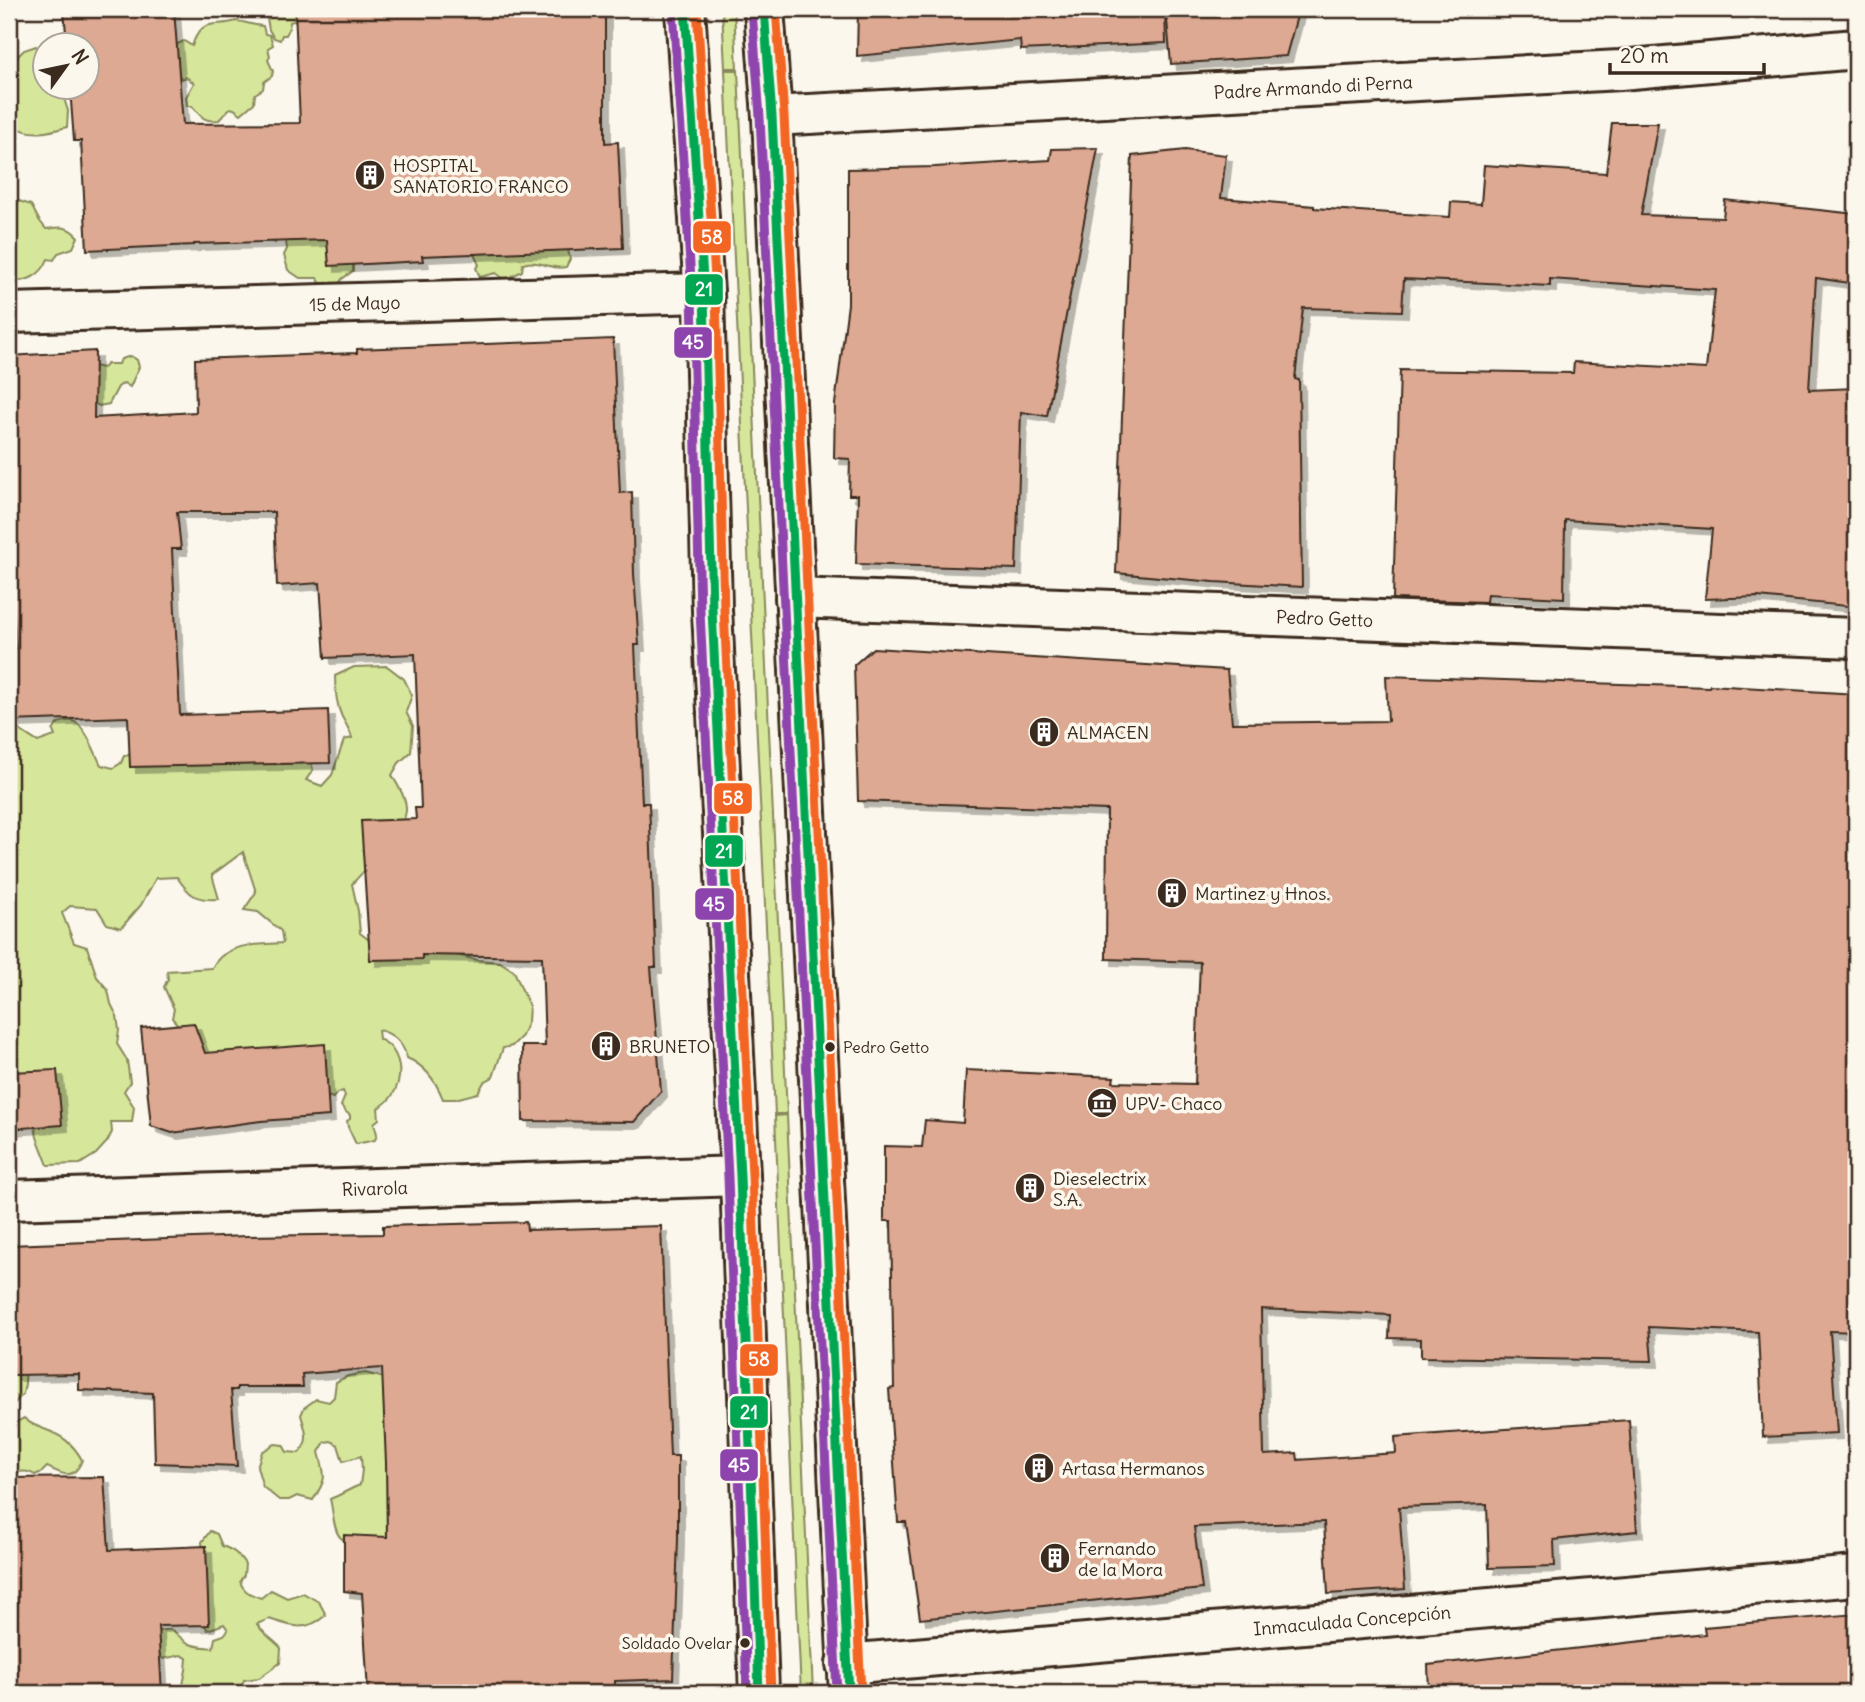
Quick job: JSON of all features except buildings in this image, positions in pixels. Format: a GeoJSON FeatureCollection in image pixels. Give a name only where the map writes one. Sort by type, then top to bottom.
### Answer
{"type":"FeatureCollection","features":[{"type":"Feature","properties":{"kind":"main road"},"geometry":{"type":"LineString","coordinates":[[685,9],[704,293],[712,610],[740,1176],[759,1693]]}},
{"type":"Feature","properties":{"kind":"main road"},"geometry":{"type":"LineString","coordinates":[[764,9],[772,116],[848,1679]]}},
{"type":"Feature","properties":{"kind":"main road","name":"Padre Armando di Perna"},"geometry":{"type":"LineString","coordinates":[[772,116],[1620,70],[1856,49]]}},
{"type":"Feature","properties":{"kind":"main road","name":"15 de Mayo"},"geometry":{"type":"LineString","coordinates":[[9,313],[704,293]]}},
{"type":"Feature","properties":{"kind":"main road","name":"Pedro Getto"},"geometry":{"type":"LineString","coordinates":[[795,598],[1856,638]]}},
{"type":"Feature","properties":{"kind":"main road","name":"Rivarola"},"geometry":{"type":"LineString","coordinates":[[9,1200],[740,1176]]}},
{"type":"Feature","properties":{"kind":"main road","name":"Inmaculada Concepción"},"geometry":{"type":"LineString","coordinates":[[848,1679],[1856,1576]]}},
{"type":"Feature","properties":{"kind":"green space"},"geometry":{"type":"Polygon","coordinates":[[[271,9],[303,9],[304,12],[300,19],[290,22],[286,35],[282,35],[280,40],[274,38],[269,30],[267,18],[273,12],[271,9]]]}},
{"type":"Feature","properties":{"kind":"green space"},"geometry":{"type":"Polygon","coordinates":[[[722,9],[734,9],[737,68],[725,68],[722,9]]]}},
{"type":"Feature","properties":{"kind":"green space"},"geometry":{"type":"Polygon","coordinates":[[[236,21],[263,26],[265,34],[270,35],[273,45],[268,48],[268,60],[273,71],[272,76],[264,82],[263,89],[255,94],[254,103],[241,114],[230,108],[219,120],[206,119],[192,106],[187,106],[186,97],[194,83],[186,77],[182,79],[172,67],[171,47],[184,41],[192,46],[200,30],[205,27],[236,21]]]}},
{"type":"Feature","properties":{"kind":"green space"},"geometry":{"type":"Polygon","coordinates":[[[32,47],[32,102],[65,102],[68,111],[67,127],[27,132],[15,126],[9,127],[9,65],[24,50],[32,47]]]}},
{"type":"Feature","properties":{"kind":"green space"},"geometry":{"type":"Polygon","coordinates":[[[725,70],[738,70],[787,1114],[775,1114],[725,70]]]}},
{"type":"Feature","properties":{"kind":"green space"},"geometry":{"type":"Polygon","coordinates":[[[19,201],[31,205],[46,229],[64,228],[71,230],[78,237],[73,248],[58,253],[54,260],[48,259],[38,274],[15,281],[9,280],[9,232],[16,226],[10,210],[13,204],[19,201]]]}},
{"type":"Feature","properties":{"kind":"green space"},"geometry":{"type":"Polygon","coordinates":[[[279,206],[353,258],[353,271],[342,279],[336,289],[322,285],[317,278],[300,278],[288,270],[284,255],[287,249],[286,241],[279,236],[275,243],[269,240],[279,206]]]}},
{"type":"Feature","properties":{"kind":"green space"},"geometry":{"type":"Polygon","coordinates":[[[567,245],[570,259],[566,267],[526,263],[523,264],[522,271],[505,280],[496,273],[480,277],[476,268],[479,265],[475,249],[567,245]]]}},
{"type":"Feature","properties":{"kind":"green space"},"geometry":{"type":"Polygon","coordinates":[[[131,356],[137,360],[139,367],[130,387],[124,383],[118,387],[109,404],[99,406],[93,402],[89,365],[103,368],[107,364],[119,364],[121,359],[131,356]]]}},
{"type":"Feature","properties":{"kind":"green space"},"geometry":{"type":"Polygon","coordinates":[[[9,541],[16,546],[15,624],[9,619],[9,541]]]}},
{"type":"Feature","properties":{"kind":"green space"},"geometry":{"type":"Polygon","coordinates":[[[387,666],[404,679],[412,695],[406,712],[413,726],[411,752],[399,763],[392,775],[403,796],[406,810],[404,819],[392,839],[352,884],[360,933],[382,950],[456,955],[500,962],[514,971],[529,1006],[528,1021],[522,1036],[512,1046],[503,1048],[493,1077],[484,1082],[478,1093],[443,1099],[430,1075],[407,1058],[397,1040],[378,1030],[379,1039],[389,1046],[396,1057],[399,1065],[398,1082],[391,1097],[378,1108],[379,1119],[374,1123],[377,1134],[375,1140],[356,1144],[348,1127],[350,1115],[341,1106],[345,1096],[343,1091],[333,1098],[204,1056],[172,1018],[174,1009],[164,987],[168,979],[167,971],[212,968],[225,953],[234,949],[283,943],[281,931],[258,912],[244,910],[256,892],[243,852],[212,875],[219,899],[194,896],[177,877],[156,878],[141,905],[121,928],[107,924],[97,908],[70,906],[62,913],[74,943],[87,947],[97,977],[108,990],[117,1016],[117,1044],[127,1060],[130,1082],[124,1091],[134,1107],[132,1122],[111,1122],[112,1132],[96,1154],[80,1164],[48,1165],[37,1137],[32,1111],[13,1085],[9,1084],[9,725],[38,742],[55,736],[53,731],[58,723],[75,722],[87,736],[101,765],[113,768],[121,763],[124,756],[134,754],[307,744],[313,770],[306,780],[322,786],[332,775],[344,740],[352,738],[338,707],[335,676],[354,667],[387,666]]]}},
{"type":"Feature","properties":{"kind":"green space"},"geometry":{"type":"Polygon","coordinates":[[[787,1115],[813,1693],[801,1693],[775,1116],[787,1115]]]}},
{"type":"Feature","properties":{"kind":"green space"},"geometry":{"type":"Polygon","coordinates":[[[9,1322],[23,1324],[26,1362],[23,1394],[9,1409],[9,1322]]]}},
{"type":"Feature","properties":{"kind":"green space"},"geometry":{"type":"Polygon","coordinates":[[[365,1373],[388,1379],[404,1536],[354,1547],[338,1534],[330,1499],[360,1485],[361,1456],[343,1461],[338,1445],[331,1441],[325,1442],[319,1452],[324,1472],[323,1481],[313,1500],[297,1496],[289,1500],[279,1500],[263,1487],[257,1467],[262,1452],[275,1444],[283,1445],[287,1452],[299,1453],[306,1439],[301,1415],[304,1408],[316,1399],[329,1402],[334,1397],[336,1382],[348,1376],[365,1373]]]}},
{"type":"Feature","properties":{"kind":"green space"},"geometry":{"type":"Polygon","coordinates":[[[24,1418],[71,1444],[82,1460],[72,1474],[63,1474],[47,1467],[35,1475],[9,1471],[9,1426],[24,1418]]]}},
{"type":"Feature","properties":{"kind":"green space"},"geometry":{"type":"Polygon","coordinates":[[[210,1531],[217,1534],[222,1546],[235,1553],[245,1564],[244,1575],[240,1581],[248,1592],[261,1598],[271,1590],[287,1598],[303,1593],[319,1602],[326,1615],[306,1626],[292,1626],[269,1619],[257,1624],[281,1648],[280,1663],[259,1678],[244,1680],[242,1685],[251,1691],[263,1693],[187,1693],[183,1685],[187,1658],[181,1655],[163,1659],[156,1649],[153,1633],[171,1630],[192,1645],[213,1648],[215,1638],[224,1635],[228,1630],[224,1624],[208,1630],[200,1619],[202,1542],[210,1531]]]}},
{"type":"Feature","properties":{"kind":"transit line","name":"21"},"geometry":{"type":"LineString","coordinates":[[685,9],[704,293],[712,610],[740,1176],[759,1693]]}},
{"type":"Feature","properties":{"kind":"transit line","name":"58"},"geometry":{"type":"LineString","coordinates":[[697,9],[716,293],[724,610],[752,1175],[771,1693]]}},
{"type":"Feature","properties":{"kind":"transit line","name":"21"},"geometry":{"type":"LineString","coordinates":[[764,9],[772,116],[849,1693]]}},
{"type":"Feature","properties":{"kind":"transit line","name":"58"},"geometry":{"type":"LineString","coordinates":[[776,9],[784,115],[861,1692]]}},
{"type":"Feature","properties":{"kind":"transit line","name":"45"},"geometry":{"type":"LineString","coordinates":[[673,10],[692,294],[700,611],[728,1177],[747,1693]]}},
{"type":"Feature","properties":{"kind":"transit line","name":"45"},"geometry":{"type":"LineString","coordinates":[[752,10],[760,117],[837,1693]]}},
{"type":"Feature","properties":{"kind":"place","name":"HOSPITAL SANATORIO FRANCO"},"geometry":{"type":"Point","coordinates":[370,175]}},
{"type":"Feature","properties":{"kind":"place","name":"ALMACEN"},"geometry":{"type":"Point","coordinates":[1044,732]}},
{"type":"Feature","properties":{"kind":"place","name":"Martinez y Hnos."},"geometry":{"type":"Point","coordinates":[1172,893]}},
{"type":"Feature","properties":{"kind":"place","name":"BRUNETO"},"geometry":{"type":"Point","coordinates":[606,1046]}},
{"type":"Feature","properties":{"kind":"place","name":"Pedro Getto"},"geometry":{"type":"Point","coordinates":[830,1047]}},
{"type":"Feature","properties":{"kind":"place","name":"UPV- Chaco"},"geometry":{"type":"Point","coordinates":[1102,1103]}},
{"type":"Feature","properties":{"kind":"place","name":"Dieselectrix S.A."},"geometry":{"type":"Point","coordinates":[1030,1188]}},
{"type":"Feature","properties":{"kind":"place","name":"Artasa Hermanos"},"geometry":{"type":"Point","coordinates":[1039,1468]}},
{"type":"Feature","properties":{"kind":"place","name":"Fernando de la Mora"},"geometry":{"type":"Point","coordinates":[1055,1558]}},
{"type":"Feature","properties":{"kind":"place","name":"Soldado Ovelar"},"geometry":{"type":"Point","coordinates":[745,1643]}}]}
